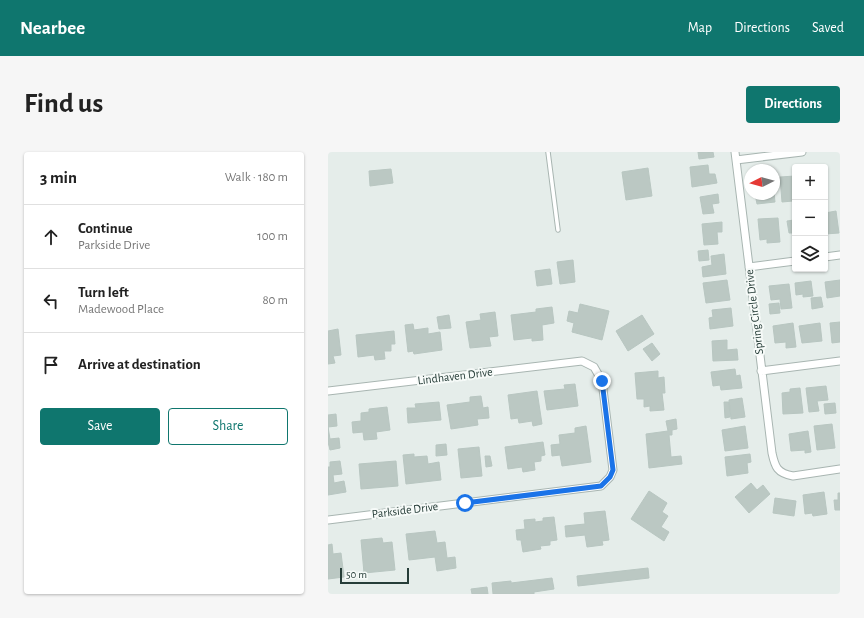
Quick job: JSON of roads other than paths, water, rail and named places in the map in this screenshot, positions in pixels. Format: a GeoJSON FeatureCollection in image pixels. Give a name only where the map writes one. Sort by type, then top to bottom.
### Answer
{"type":"FeatureCollection","features":[{"type":"Feature","properties":{"kind":"street","name":"Spring Circle Drive"},"geometry":{"type":"LineString","coordinates":[[735,152],[761,370],[774,464],[779,470],[792,476],[840,469]]}},
{"type":"Feature","properties":{"kind":"street"},"geometry":{"type":"LineString","coordinates":[[736,160],[802,152]]}},
{"type":"Feature","properties":{"kind":"street"},"geometry":{"type":"LineString","coordinates":[[828,257],[840,255]]}},
{"type":"Feature","properties":{"kind":"street"},"geometry":{"type":"LineString","coordinates":[[749,267],[792,261]]}},
{"type":"Feature","properties":{"kind":"street","name":"Lindhaven Drive"},"geometry":{"type":"LineString","coordinates":[[328,390],[582,361],[594,367],[602,381],[613,470],[610,477],[601,486]]}},
{"type":"Feature","properties":{"kind":"street"},"geometry":{"type":"LineString","coordinates":[[761,370],[840,361]]}},
{"type":"Feature","properties":{"kind":"street","name":"Parkside Drive"},"geometry":{"type":"LineString","coordinates":[[328,520],[601,486]]}},
{"type":"Feature","properties":{"kind":"lane"},"geometry":{"type":"LineString","coordinates":[[548,152],[558,230]]}}]}
